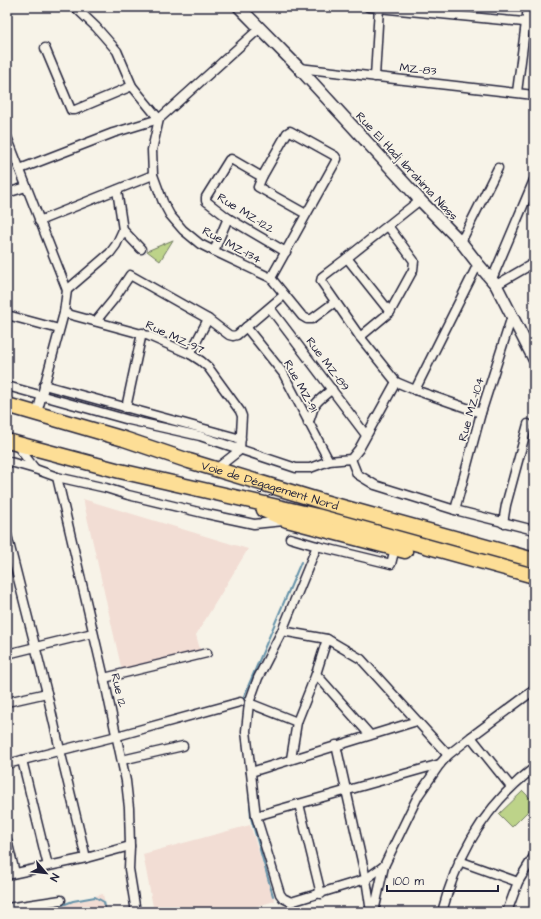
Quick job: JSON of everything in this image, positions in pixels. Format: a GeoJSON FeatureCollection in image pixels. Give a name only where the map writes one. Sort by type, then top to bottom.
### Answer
{"type":"FeatureCollection","features":[{"type":"Feature","properties":{"kind":"highway","name":"Voie de Dégagement Nord"},"geometry":{"type":"LineString","coordinates":[[7,405],[124,439],[189,461],[324,502],[534,560]]}},
{"type":"Feature","properties":{"kind":"highway","name":"Voie de Dégagement Nord"},"geometry":{"type":"LineString","coordinates":[[11,443],[120,471],[317,516],[534,576]]}},
{"type":"Feature","properties":{"kind":"highway"},"geometry":{"type":"LineString","coordinates":[[189,461],[208,462],[222,465],[534,551]]}},
{"type":"Feature","properties":{"kind":"highway"},"geometry":{"type":"LineString","coordinates":[[247,500],[272,514],[287,520],[534,585]]}},
{"type":"Feature","properties":{"kind":"street"},"geometry":{"type":"LineString","coordinates":[[75,7],[96,27],[117,51],[132,86],[159,119]]}},
{"type":"Feature","properties":{"kind":"street","name":"Rue El Hadj Ibrahima Niass"},"geometry":{"type":"LineString","coordinates":[[239,7],[299,68],[420,200],[461,242],[494,282],[534,359]]}},
{"type":"Feature","properties":{"kind":"street"},"geometry":{"type":"LineString","coordinates":[[368,7],[530,23]]}},
{"type":"Feature","properties":{"kind":"street"},"geometry":{"type":"LineString","coordinates":[[517,92],[530,23],[528,7]]}},
{"type":"Feature","properties":{"kind":"street"},"geometry":{"type":"LineString","coordinates":[[375,76],[379,8]]}},
{"type":"Feature","properties":{"kind":"street"},"geometry":{"type":"LineString","coordinates":[[20,170],[114,133],[159,119],[260,28]]}},
{"type":"Feature","properties":{"kind":"street"},"geometry":{"type":"LineString","coordinates":[[45,48],[71,110],[75,110],[132,86]]}},
{"type":"Feature","properties":{"kind":"street","name":"MZ-83"},"geometry":{"type":"LineString","coordinates":[[299,68],[534,94]]}},
{"type":"Feature","properties":{"kind":"street","name":"Rue MZ-134"},"geometry":{"type":"LineString","coordinates":[[159,119],[152,150],[153,175],[163,202],[170,215],[183,230],[200,244],[271,278],[302,316],[307,319],[312,319],[335,302]]}},
{"type":"Feature","properties":{"kind":"street"},"geometry":{"type":"LineString","coordinates":[[271,278],[337,159],[335,156],[290,131],[287,133],[262,177],[258,187],[306,214]]}},
{"type":"Feature","properties":{"kind":"street"},"geometry":{"type":"LineString","coordinates":[[7,137],[67,290],[64,313],[37,413]]}},
{"type":"Feature","properties":{"kind":"street","name":"Rue MZ-122"},"geometry":{"type":"LineString","coordinates":[[262,177],[232,159],[229,160],[206,199],[208,203],[228,218],[286,252]]}},
{"type":"Feature","properties":{"kind":"street"},"geometry":{"type":"LineString","coordinates":[[461,242],[498,168]]}},
{"type":"Feature","properties":{"kind":"street"},"geometry":{"type":"LineString","coordinates":[[39,221],[153,175]]}},
{"type":"Feature","properties":{"kind":"street"},"geometry":{"type":"LineString","coordinates":[[494,282],[534,180]]}},
{"type":"Feature","properties":{"kind":"street"},"geometry":{"type":"LineString","coordinates":[[7,192],[26,187]]}},
{"type":"Feature","properties":{"kind":"street"},"geometry":{"type":"LineString","coordinates":[[117,190],[124,230],[141,249]]}},
{"type":"Feature","properties":{"kind":"street"},"geometry":{"type":"LineString","coordinates":[[420,200],[322,277],[321,281],[360,336],[396,382],[481,413]]}},
{"type":"Feature","properties":{"kind":"street"},"geometry":{"type":"LineString","coordinates":[[214,251],[228,218]]}},
{"type":"Feature","properties":{"kind":"street"},"geometry":{"type":"LineString","coordinates":[[360,336],[390,312],[414,270],[414,261],[388,226]]}},
{"type":"Feature","properties":{"kind":"street"},"geometry":{"type":"LineString","coordinates":[[67,290],[110,253],[124,230]]}},
{"type":"Feature","properties":{"kind":"street"},"geometry":{"type":"LineString","coordinates":[[348,258],[390,312]]}},
{"type":"Feature","properties":{"kind":"street"},"geometry":{"type":"LineString","coordinates":[[415,390],[478,264]]}},
{"type":"Feature","properties":{"kind":"street"},"geometry":{"type":"LineString","coordinates":[[494,282],[533,265]]}},
{"type":"Feature","properties":{"kind":"street"},"geometry":{"type":"LineString","coordinates":[[96,321],[114,299],[130,275],[208,319],[229,335],[233,336],[237,335],[284,295]]}},
{"type":"Feature","properties":{"kind":"street","name":"Rue MZ-89"},"geometry":{"type":"LineString","coordinates":[[270,308],[366,435]]}},
{"type":"Feature","properties":{"kind":"street","name":"Rue MZ-97"},"geometry":{"type":"LineString","coordinates":[[64,313],[142,333],[190,354],[201,361],[208,367],[240,410],[242,416],[240,450]]}},
{"type":"Feature","properties":{"kind":"street"},"geometry":{"type":"LineString","coordinates":[[7,315],[59,330]]}},
{"type":"Feature","properties":{"kind":"street","name":"Rue MZ-104"},"geometry":{"type":"LineString","coordinates":[[455,510],[481,413],[512,316]]}},
{"type":"Feature","properties":{"kind":"street"},"geometry":{"type":"LineString","coordinates":[[190,354],[208,319]]}},
{"type":"Feature","properties":{"kind":"street","name":"Rue MZ-91"},"geometry":{"type":"LineString","coordinates":[[246,327],[283,373],[329,461]]}},
{"type":"Feature","properties":{"kind":"street"},"geometry":{"type":"LineString","coordinates":[[126,408],[142,333]]}},
{"type":"Feature","properties":{"kind":"street"},"geometry":{"type":"LineString","coordinates":[[7,386],[129,420],[200,436],[296,468],[310,468],[329,461],[351,459],[355,455],[396,382]]}},
{"type":"Feature","properties":{"kind":"street"},"geometry":{"type":"LineString","coordinates":[[44,385],[241,439]]}},
{"type":"Feature","properties":{"kind":"street"},"geometry":{"type":"LineString","coordinates":[[308,423],[312,417],[314,407],[332,389]]}},
{"type":"Feature","properties":{"kind":"street"},"geometry":{"type":"LineString","coordinates":[[503,523],[506,505],[528,424]]}},
{"type":"Feature","properties":{"kind":"street"},"geometry":{"type":"LineString","coordinates":[[11,443],[35,469]]}},
{"type":"Feature","properties":{"kind":"street"},"geometry":{"type":"LineString","coordinates":[[222,465],[240,450]]}},
{"type":"Feature","properties":{"kind":"street"},"geometry":{"type":"LineString","coordinates":[[351,459],[357,474],[374,485],[455,510],[534,530]]}},
{"type":"Feature","properties":{"kind":"street"},"geometry":{"type":"LineString","coordinates":[[7,461],[56,477],[254,524],[287,520]]}},
{"type":"Feature","properties":{"kind":"street","name":"Rue 12"},"geometry":{"type":"LineString","coordinates":[[56,477],[122,760],[129,808],[129,870],[136,912]]}},
{"type":"Feature","properties":{"kind":"street"},"geometry":{"type":"LineString","coordinates":[[7,535],[47,693],[86,858]]}},
{"type":"Feature","properties":{"kind":"street"},"geometry":{"type":"LineString","coordinates":[[290,538],[391,564],[395,548]]}},
{"type":"Feature","properties":{"kind":"street"},"geometry":{"type":"LineString","coordinates":[[317,546],[282,631],[258,678],[249,703],[246,732],[256,816],[280,894],[283,898],[291,902],[322,894],[366,879],[384,866]]}},
{"type":"Feature","properties":{"kind":"street"},"geometry":{"type":"LineString","coordinates":[[282,631],[327,639],[362,659],[448,755]]}},
{"type":"Feature","properties":{"kind":"street"},"geometry":{"type":"LineString","coordinates":[[7,654],[93,633]]}},
{"type":"Feature","properties":{"kind":"street"},"geometry":{"type":"LineString","coordinates":[[291,759],[297,722],[316,674],[327,639]]}},
{"type":"Feature","properties":{"kind":"street"},"geometry":{"type":"LineString","coordinates":[[104,678],[207,653]]}},
{"type":"Feature","properties":{"kind":"street"},"geometry":{"type":"LineString","coordinates":[[316,674],[370,735]]}},
{"type":"Feature","properties":{"kind":"street"},"geometry":{"type":"LineString","coordinates":[[373,912],[384,866],[418,796],[440,764],[448,755],[470,737],[534,690]]}},
{"type":"Feature","properties":{"kind":"street"},"geometry":{"type":"LineString","coordinates":[[7,702],[47,693]]}},
{"type":"Feature","properties":{"kind":"street"},"geometry":{"type":"LineString","coordinates":[[7,764],[117,736],[240,702]]}},
{"type":"Feature","properties":{"kind":"street"},"geometry":{"type":"LineString","coordinates":[[249,703],[297,722]]}},
{"type":"Feature","properties":{"kind":"street"},"geometry":{"type":"LineString","coordinates":[[251,772],[417,721]]}},
{"type":"Feature","properties":{"kind":"street"},"geometry":{"type":"LineString","coordinates":[[470,737],[511,787]]}},
{"type":"Feature","properties":{"kind":"street"},"geometry":{"type":"LineString","coordinates":[[336,745],[373,912]]}},
{"type":"Feature","properties":{"kind":"street"},"geometry":{"type":"LineString","coordinates":[[122,760],[184,746]]}},
{"type":"Feature","properties":{"kind":"street"},"geometry":{"type":"LineString","coordinates":[[22,760],[48,866]]}},
{"type":"Feature","properties":{"kind":"street"},"geometry":{"type":"LineString","coordinates":[[256,816],[440,764]]}},
{"type":"Feature","properties":{"kind":"street"},"geometry":{"type":"LineString","coordinates":[[442,912],[450,883],[459,861],[481,822],[511,787],[534,768]]}},
{"type":"Feature","properties":{"kind":"street"},"geometry":{"type":"LineString","coordinates":[[299,804],[322,894]]}},
{"type":"Feature","properties":{"kind":"street"},"geometry":{"type":"LineString","coordinates":[[7,840],[11,874],[86,858],[130,846]]}},
{"type":"Feature","properties":{"kind":"street"},"geometry":{"type":"LineString","coordinates":[[507,912],[518,882],[534,856]]}},
{"type":"Feature","properties":{"kind":"street"},"geometry":{"type":"LineString","coordinates":[[459,861],[518,882]]}},
{"type":"Feature","properties":{"kind":"street"},"geometry":{"type":"LineString","coordinates":[[7,908],[61,900]]}},
{"type":"Feature","properties":{"kind":"shaded area"},"geometry":{"type":"Polygon","coordinates":[[[83,499],[248,549],[196,635],[201,653],[122,671],[83,499]]]}},
{"type":"Feature","properties":{"kind":"shaded area"},"geometry":{"type":"Polygon","coordinates":[[[250,825],[275,901],[236,912],[154,912],[143,854],[250,825]]]}},
{"type":"Feature","properties":{"kind":"shaded area"},"geometry":{"type":"Polygon","coordinates":[[[103,894],[107,912],[32,912],[103,894]]]}},
{"type":"Feature","properties":{"kind":"green space"},"geometry":{"type":"Polygon","coordinates":[[[173,240],[160,261],[147,251],[173,240]]]}},
{"type":"Feature","properties":{"kind":"green space"},"geometry":{"type":"Polygon","coordinates":[[[523,791],[534,802],[534,805],[512,827],[499,814],[523,791]]]}},
{"type":"Feature","properties":{"kind":"waterway"},"geometry":{"type":"LineString","coordinates":[[245,709],[244,696],[301,562]]}},
{"type":"Feature","properties":{"kind":"waterway"},"geometry":{"type":"LineString","coordinates":[[249,789],[251,818],[273,896]]}},
{"type":"Feature","properties":{"kind":"waterway"},"geometry":{"type":"LineString","coordinates":[[21,912],[47,911],[73,901],[95,897],[104,902],[106,912]]}}]}
